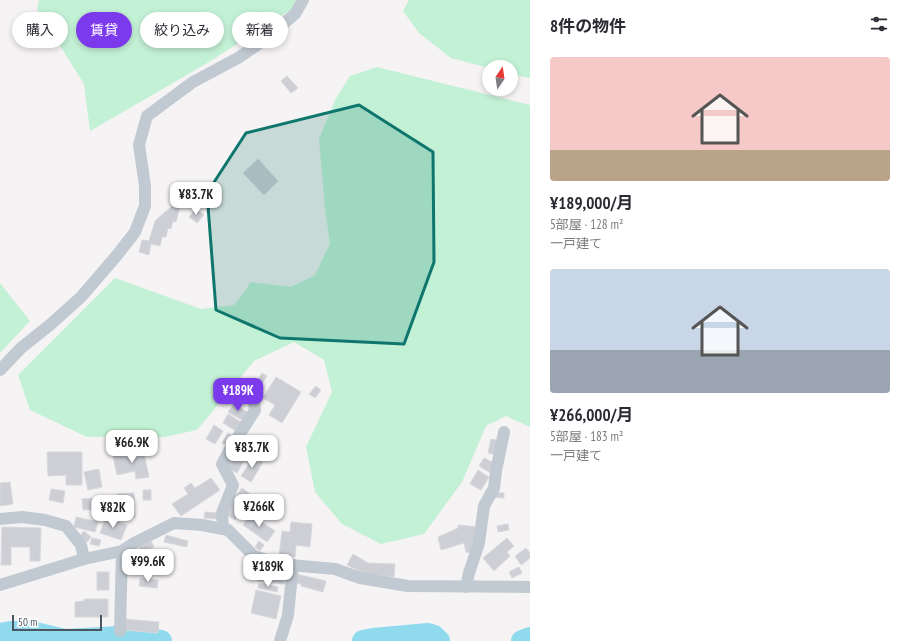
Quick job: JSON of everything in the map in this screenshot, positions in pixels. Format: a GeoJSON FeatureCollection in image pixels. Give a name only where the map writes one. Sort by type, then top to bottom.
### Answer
{"type":"FeatureCollection","features":[{"type":"Feature","properties":{"kind":"street"},"geometry":{"type":"LineString","coordinates":[[0,370],[21,348],[81,297],[135,232],[145,206],[145,186],[139,145],[147,116],[193,82],[238,58],[260,43],[295,14],[303,0]]}},
{"type":"Feature","properties":{"kind":"street"},"geometry":{"type":"LineString","coordinates":[[222,529],[222,513],[233,485],[222,464],[254,410],[253,396]]}},
{"type":"Feature","properties":{"kind":"street"},"geometry":{"type":"LineString","coordinates":[[466,587],[479,543],[484,506],[494,488],[504,432]]}},
{"type":"Feature","properties":{"kind":"street"},"geometry":{"type":"LineString","coordinates":[[0,519],[22,517],[45,520],[66,526],[81,545],[84,559]]}},
{"type":"Feature","properties":{"kind":"street"},"geometry":{"type":"LineString","coordinates":[[0,585],[84,559],[122,551],[134,543],[174,523],[202,525],[228,530],[254,556],[279,564],[336,569],[360,578],[408,586],[530,587]]}},
{"type":"Feature","properties":{"kind":"street"},"geometry":{"type":"LineString","coordinates":[[120,631],[122,551]]}},
{"type":"Feature","properties":{"kind":"street"},"geometry":{"type":"LineString","coordinates":[[280,641],[288,615],[293,565]]}},
{"type":"Feature","properties":{"kind":"highlighted area"},"geometry":{"type":"Polygon","coordinates":[[[359,105],[433,152],[434,262],[404,344],[280,338],[216,310],[207,193],[246,133],[359,105]]]}},
{"type":"Feature","properties":{"kind":"green space"},"geometry":{"type":"Polygon","coordinates":[[[39,0],[296,0],[292,9],[287,12],[232,12],[232,47],[90,131],[84,84],[61,48],[68,48],[68,12],[39,12],[37,9],[39,0]]]}},
{"type":"Feature","properties":{"kind":"green space"},"geometry":{"type":"Polygon","coordinates":[[[409,0],[530,0],[530,78],[518,75],[518,60],[482,60],[482,66],[451,58],[419,33],[403,11],[409,0]]]}},
{"type":"Feature","properties":{"kind":"green space"},"geometry":{"type":"Polygon","coordinates":[[[377,67],[482,93],[482,96],[494,96],[530,105],[530,427],[506,416],[486,426],[462,482],[424,534],[381,544],[342,524],[315,492],[306,447],[332,392],[324,360],[294,342],[254,361],[197,430],[164,437],[87,437],[30,410],[18,375],[115,278],[201,309],[234,305],[246,290],[250,282],[291,287],[315,275],[330,244],[325,209],[319,139],[335,100],[350,76],[377,67]]]}},
{"type":"Feature","properties":{"kind":"green space"},"geometry":{"type":"Polygon","coordinates":[[[0,283],[30,321],[0,353],[0,283]]]}},
{"type":"Feature","properties":{"kind":"building"},"geometry":{"type":"Polygon","coordinates":[[[287,76],[298,88],[291,93],[281,81],[287,76]]]}},
{"type":"Feature","properties":{"kind":"building"},"geometry":{"type":"Polygon","coordinates":[[[258,159],[278,181],[264,195],[243,173],[258,159]]]}},
{"type":"Feature","properties":{"kind":"building"},"geometry":{"type":"Polygon","coordinates":[[[175,204],[180,205],[176,222],[173,221],[171,229],[168,228],[166,237],[162,237],[160,246],[151,244],[149,255],[139,252],[142,240],[149,241],[155,221],[175,204]]]}},
{"type":"Feature","properties":{"kind":"building"},"geometry":{"type":"Polygon","coordinates":[[[196,209],[204,215],[197,223],[189,217],[196,209]]]}},
{"type":"Feature","properties":{"kind":"building"},"geometry":{"type":"Polygon","coordinates":[[[262,373],[267,376],[257,391],[253,388],[262,373]]]}},
{"type":"Feature","properties":{"kind":"building"},"geometry":{"type":"Polygon","coordinates":[[[276,377],[301,392],[282,423],[269,415],[275,405],[263,398],[276,377]]]}},
{"type":"Feature","properties":{"kind":"building"},"geometry":{"type":"Polygon","coordinates":[[[316,386],[321,390],[315,398],[309,394],[316,386]]]}},
{"type":"Feature","properties":{"kind":"building"},"geometry":{"type":"Polygon","coordinates":[[[234,404],[247,412],[242,420],[228,412],[234,404]]]}},
{"type":"Feature","properties":{"kind":"building"},"geometry":{"type":"Polygon","coordinates":[[[228,414],[241,422],[236,431],[223,423],[228,414]]]}},
{"type":"Feature","properties":{"kind":"building"},"geometry":{"type":"Polygon","coordinates":[[[214,425],[223,431],[215,444],[206,439],[214,425]]]}},
{"type":"Feature","properties":{"kind":"building"},"geometry":{"type":"Polygon","coordinates":[[[228,433],[235,437],[229,447],[222,443],[228,433]]]}},
{"type":"Feature","properties":{"kind":"building"},"geometry":{"type":"Polygon","coordinates":[[[242,438],[257,446],[248,463],[244,461],[237,473],[226,467],[242,438]]]}},
{"type":"Feature","properties":{"kind":"building"},"geometry":{"type":"Polygon","coordinates":[[[491,439],[500,441],[497,455],[488,453],[491,439]]]}},
{"type":"Feature","properties":{"kind":"building"},"geometry":{"type":"Polygon","coordinates":[[[143,449],[149,477],[136,479],[135,471],[117,475],[113,456],[143,449]]]}},
{"type":"Feature","properties":{"kind":"building"},"geometry":{"type":"Polygon","coordinates":[[[47,452],[82,452],[82,485],[66,485],[66,475],[48,476],[47,452]]]}},
{"type":"Feature","properties":{"kind":"building"},"geometry":{"type":"Polygon","coordinates":[[[254,456],[263,462],[251,482],[241,476],[254,456]]]}},
{"type":"Feature","properties":{"kind":"building"},"geometry":{"type":"Polygon","coordinates":[[[484,458],[494,463],[489,472],[479,466],[484,458]]]}},
{"type":"Feature","properties":{"kind":"building"},"geometry":{"type":"Polygon","coordinates":[[[99,469],[102,487],[88,490],[84,472],[99,469]]]}},
{"type":"Feature","properties":{"kind":"building"},"geometry":{"type":"Polygon","coordinates":[[[478,470],[489,477],[481,490],[470,484],[478,470]]]}},
{"type":"Feature","properties":{"kind":"building"},"geometry":{"type":"Polygon","coordinates":[[[211,478],[220,490],[181,516],[172,504],[188,494],[184,488],[191,483],[195,488],[211,478]]]}},
{"type":"Feature","properties":{"kind":"building"},"geometry":{"type":"Polygon","coordinates":[[[10,482],[13,504],[0,506],[0,483],[10,482]]]}},
{"type":"Feature","properties":{"kind":"building"},"geometry":{"type":"Polygon","coordinates":[[[242,488],[266,506],[259,515],[235,497],[242,488]]]}},
{"type":"Feature","properties":{"kind":"building"},"geometry":{"type":"Polygon","coordinates":[[[51,489],[65,491],[63,503],[49,500],[51,489]]]}},
{"type":"Feature","properties":{"kind":"building"},"geometry":{"type":"Polygon","coordinates":[[[143,490],[151,490],[151,500],[143,500],[143,490]]]}},
{"type":"Feature","properties":{"kind":"building"},"geometry":{"type":"Polygon","coordinates":[[[494,492],[504,493],[504,498],[493,497],[494,492]]]}},
{"type":"Feature","properties":{"kind":"building"},"geometry":{"type":"Polygon","coordinates":[[[134,493],[135,517],[119,519],[117,494],[134,493]]]}},
{"type":"Feature","properties":{"kind":"building"},"geometry":{"type":"Polygon","coordinates":[[[98,498],[98,509],[83,510],[82,499],[98,498]]]}},
{"type":"Feature","properties":{"kind":"building"},"geometry":{"type":"Polygon","coordinates":[[[234,500],[244,506],[235,520],[225,514],[234,500]]]}},
{"type":"Feature","properties":{"kind":"building"},"geometry":{"type":"Polygon","coordinates":[[[205,512],[219,513],[219,519],[204,518],[205,512]]]}},
{"type":"Feature","properties":{"kind":"building"},"geometry":{"type":"Polygon","coordinates":[[[251,514],[275,531],[267,542],[243,525],[251,514]]]}},
{"type":"Feature","properties":{"kind":"building"},"geometry":{"type":"Polygon","coordinates":[[[76,517],[98,522],[95,532],[74,527],[76,517]]]}},
{"type":"Feature","properties":{"kind":"building"},"geometry":{"type":"Polygon","coordinates":[[[106,517],[127,525],[121,540],[100,533],[106,517]]]}},
{"type":"Feature","properties":{"kind":"building"},"geometry":{"type":"Polygon","coordinates":[[[291,522],[312,524],[310,547],[296,545],[295,557],[279,556],[282,531],[290,532],[291,522]]]}},
{"type":"Feature","properties":{"kind":"building"},"geometry":{"type":"Polygon","coordinates":[[[508,524],[509,530],[498,532],[497,526],[508,524]]]}},
{"type":"Feature","properties":{"kind":"building"},"geometry":{"type":"Polygon","coordinates":[[[458,525],[477,527],[473,553],[466,552],[464,543],[441,550],[438,537],[458,528],[458,525]]]}},
{"type":"Feature","properties":{"kind":"building"},"geometry":{"type":"Polygon","coordinates":[[[2,527],[41,528],[40,561],[30,561],[30,547],[11,547],[11,565],[1,565],[2,527]]]}},
{"type":"Feature","properties":{"kind":"building"},"geometry":{"type":"Polygon","coordinates":[[[84,531],[91,537],[87,542],[80,536],[84,531]]]}},
{"type":"Feature","properties":{"kind":"building"},"geometry":{"type":"Polygon","coordinates":[[[166,535],[188,541],[187,547],[164,542],[166,535]]]}},
{"type":"Feature","properties":{"kind":"building"},"geometry":{"type":"Polygon","coordinates":[[[92,538],[101,540],[99,546],[90,544],[92,538]]]}},
{"type":"Feature","properties":{"kind":"building"},"geometry":{"type":"Polygon","coordinates":[[[507,538],[514,546],[507,552],[510,556],[494,571],[483,558],[507,538]]]}},
{"type":"Feature","properties":{"kind":"building"},"geometry":{"type":"Polygon","coordinates":[[[151,541],[154,547],[142,552],[139,547],[151,541]]]}},
{"type":"Feature","properties":{"kind":"building"},"geometry":{"type":"Polygon","coordinates":[[[259,541],[264,545],[260,551],[255,547],[259,541]]]}},
{"type":"Feature","properties":{"kind":"building"},"geometry":{"type":"Polygon","coordinates":[[[526,548],[530,553],[530,558],[521,565],[515,556],[526,548]]]}},
{"type":"Feature","properties":{"kind":"building"},"geometry":{"type":"Polygon","coordinates":[[[353,554],[368,563],[395,564],[394,577],[365,574],[347,565],[353,554]]]}},
{"type":"Feature","properties":{"kind":"building"},"geometry":{"type":"Polygon","coordinates":[[[126,556],[156,558],[156,570],[125,569],[126,556]]]}},
{"type":"Feature","properties":{"kind":"building"},"geometry":{"type":"Polygon","coordinates":[[[519,567],[522,573],[512,578],[509,572],[519,567]]]}},
{"type":"Feature","properties":{"kind":"building"},"geometry":{"type":"Polygon","coordinates":[[[258,569],[285,572],[284,584],[257,581],[258,569]]]}},
{"type":"Feature","properties":{"kind":"building"},"geometry":{"type":"Polygon","coordinates":[[[97,572],[109,572],[109,590],[97,590],[97,572]]]}},
{"type":"Feature","properties":{"kind":"building"},"geometry":{"type":"Polygon","coordinates":[[[296,574],[326,581],[323,592],[301,586],[301,584],[294,582],[296,574]]]}},
{"type":"Feature","properties":{"kind":"building"},"geometry":{"type":"Polygon","coordinates":[[[140,578],[158,580],[157,588],[139,586],[140,578]]]}},
{"type":"Feature","properties":{"kind":"building"},"geometry":{"type":"Polygon","coordinates":[[[259,583],[278,587],[277,592],[258,588],[259,583]]]}},
{"type":"Feature","properties":{"kind":"building"},"geometry":{"type":"Polygon","coordinates":[[[256,590],[281,596],[276,619],[251,613],[256,590]]]}},
{"type":"Feature","properties":{"kind":"building"},"geometry":{"type":"Polygon","coordinates":[[[84,599],[108,599],[108,617],[75,617],[75,602],[84,601],[84,599]]]}},
{"type":"Feature","properties":{"kind":"building"},"geometry":{"type":"Polygon","coordinates":[[[124,619],[159,622],[158,633],[123,630],[124,619]]]}},
{"type":"Feature","properties":{"kind":"waterway"},"geometry":{"type":"LineString","coordinates":[[0,634],[11,632],[31,632],[65,640],[137,636],[161,641]]}},
{"type":"Feature","properties":{"kind":"waterway"},"geometry":{"type":"LineString","coordinates":[[363,641],[428,634],[434,636],[439,641]]}},
{"type":"Feature","properties":{"kind":"waterway"},"geometry":{"type":"LineString","coordinates":[[522,641],[530,638]]}}]}
